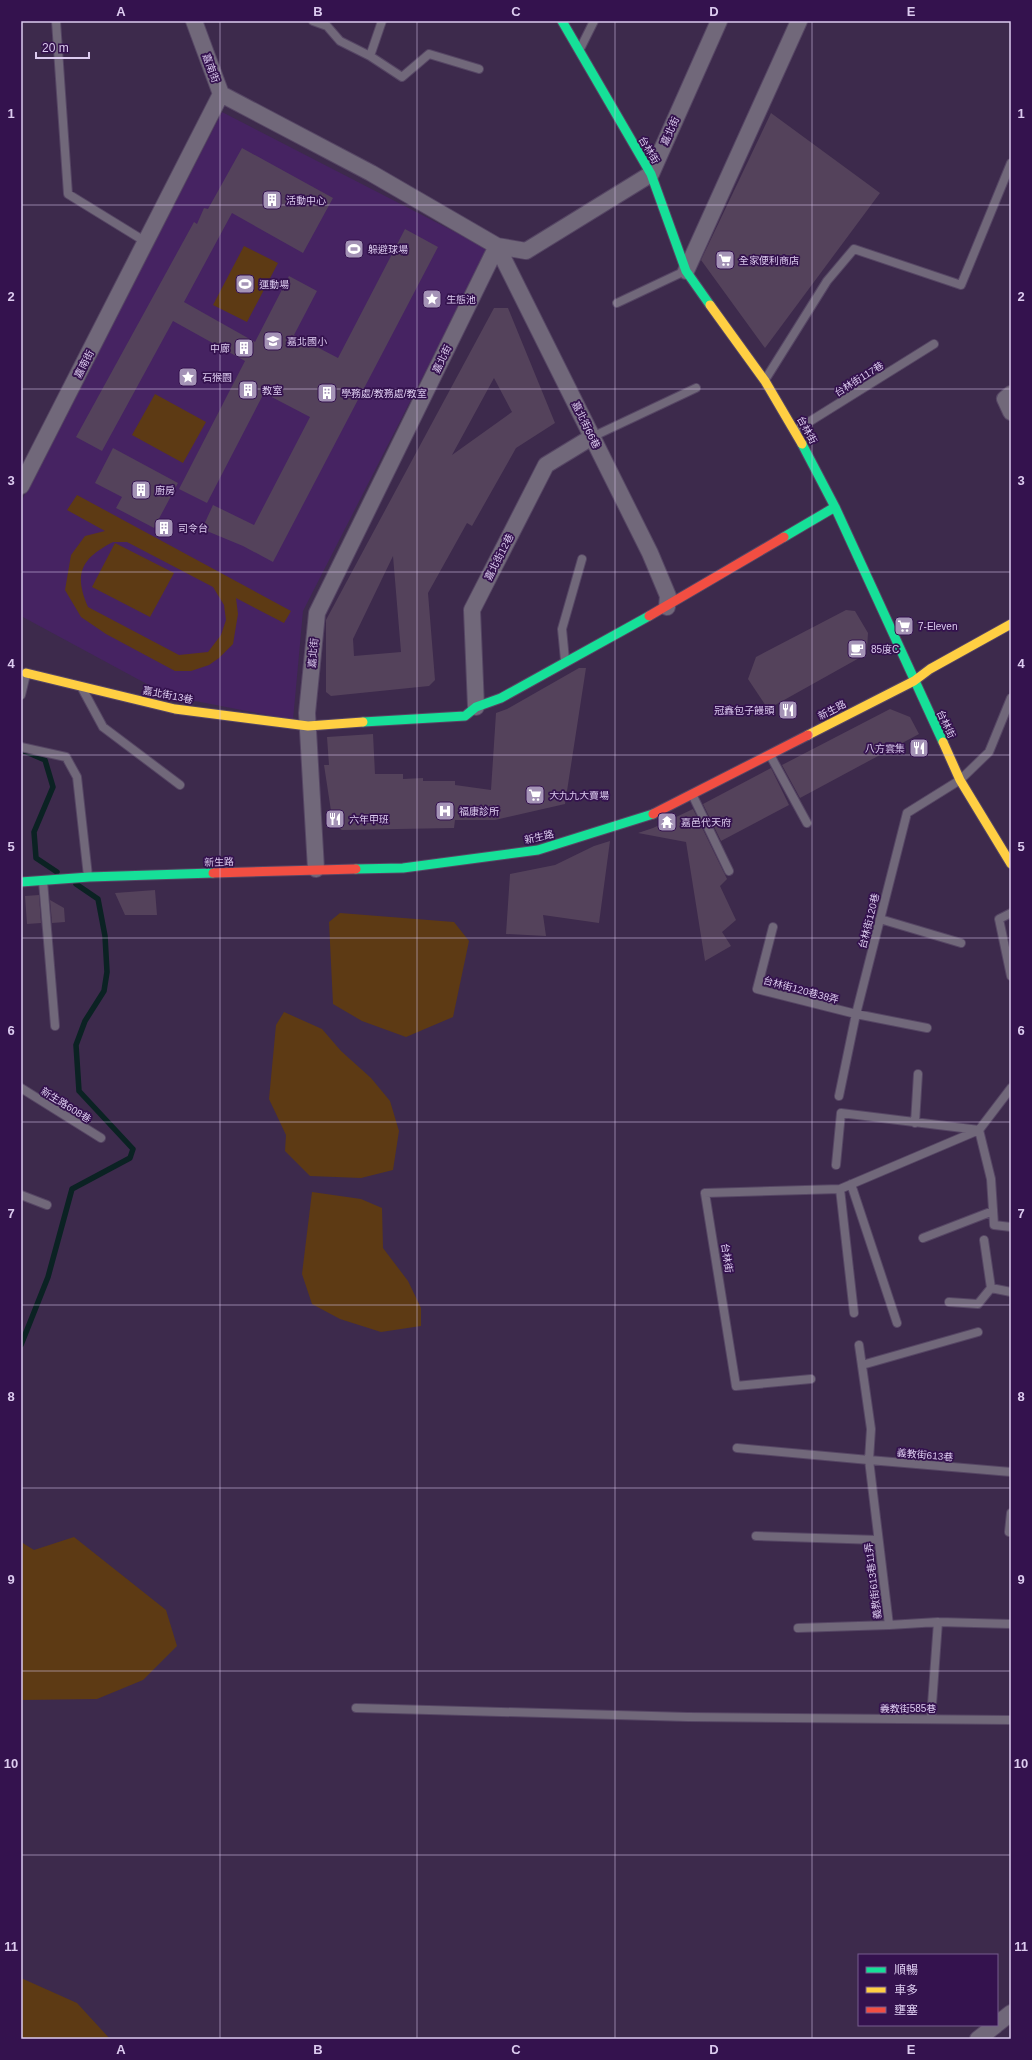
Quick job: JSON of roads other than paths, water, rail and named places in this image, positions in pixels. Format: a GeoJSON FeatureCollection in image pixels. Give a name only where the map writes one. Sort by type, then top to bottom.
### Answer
{"type":"FeatureCollection","features":[{"type":"Feature","properties":{"kind":"street","name":"嘉南街"},"geometry":{"type":"LineString","coordinates":[[21,486],[220,94],[194,21]]}},
{"type":"Feature","properties":{"kind":"street","name":"台林街"},"geometry":{"type":"LineString","coordinates":[[562,21],[578,52],[651,174],[686,271],[765,381],[795,431],[835,506],[960,780],[1011,864]]}},
{"type":"Feature","properties":{"kind":"street","name":"嘉北街"},"geometry":{"type":"LineString","coordinates":[[651,174],[719,21]]}},
{"type":"Feature","properties":{"kind":"street"},"geometry":{"type":"LineString","coordinates":[[686,271],[800,21]]}},
{"type":"Feature","properties":{"kind":"street"},"geometry":{"type":"LineString","coordinates":[[220,94],[371,173],[497,246],[526,251],[651,174]]}},
{"type":"Feature","properties":{"kind":"street","name":"嘉北街"},"geometry":{"type":"LineString","coordinates":[[316,869],[308,726],[317,613],[497,246]]}},
{"type":"Feature","properties":{"kind":"street","name":"嘉北街66巷"},"geometry":{"type":"LineString","coordinates":[[497,246],[650,553],[668,596],[667,607]]}},
{"type":"Feature","properties":{"kind":"street","name":"嘉北街12巷"},"geometry":{"type":"LineString","coordinates":[[476,706],[472,610],[546,465],[592,437]]}},
{"type":"Feature","properties":{"kind":"street"},"geometry":{"type":"LineString","coordinates":[[308,726],[465,716],[476,706],[501,698],[667,607],[835,506]]}},
{"type":"Feature","properties":{"kind":"street","name":"新生路"},"geometry":{"type":"LineString","coordinates":[[21,882],[89,877],[316,869],[403,868],[538,850],[648,817],[914,681],[930,669],[1011,624]]}},
{"type":"Feature","properties":{"kind":"street","name":"嘉北街13巷"},"geometry":{"type":"LineString","coordinates":[[24,672],[175,709],[308,726]]}},
{"type":"Feature","properties":{"kind":"street"},"geometry":{"type":"LineString","coordinates":[[998,2023],[1011,2013]]}},
{"type":"Feature","properties":{"kind":"street"},"geometry":{"type":"LineString","coordinates":[[978,2039],[995,2026]]}},
{"type":"Feature","properties":{"kind":"lane"},"geometry":{"type":"LineString","coordinates":[[56,21],[68,194],[146,242]]}},
{"type":"Feature","properties":{"kind":"lane"},"geometry":{"type":"LineString","coordinates":[[313,21],[327,26],[340,41],[370,56],[402,77],[429,54],[479,69]]}},
{"type":"Feature","properties":{"kind":"lane"},"geometry":{"type":"LineString","coordinates":[[370,56],[382,21]]}},
{"type":"Feature","properties":{"kind":"lane"},"geometry":{"type":"LineString","coordinates":[[578,52],[594,21]]}},
{"type":"Feature","properties":{"kind":"lane"},"geometry":{"type":"LineString","coordinates":[[765,381],[827,281],[854,249],[961,285],[1011,163]]}},
{"type":"Feature","properties":{"kind":"lane"},"geometry":{"type":"LineString","coordinates":[[617,303],[686,271]]}},
{"type":"Feature","properties":{"kind":"lane","name":"台林街117巷"},"geometry":{"type":"LineString","coordinates":[[795,431],[934,344]]}},
{"type":"Feature","properties":{"kind":"lane"},"geometry":{"type":"LineString","coordinates":[[592,437],[696,388]]}},
{"type":"Feature","properties":{"kind":"lane"},"geometry":{"type":"LineString","coordinates":[[566,662],[562,629],[582,559]]}},
{"type":"Feature","properties":{"kind":"lane"},"geometry":{"type":"LineString","coordinates":[[21,694],[24,672]]}},
{"type":"Feature","properties":{"kind":"lane"},"geometry":{"type":"LineString","coordinates":[[80,686],[103,727],[180,785]]}},
{"type":"Feature","properties":{"kind":"lane","name":"台林街120巷"},"geometry":{"type":"LineString","coordinates":[[838,1096],[856,1014],[907,813],[960,780],[989,752],[1011,698]]}},
{"type":"Feature","properties":{"kind":"lane"},"geometry":{"type":"LineString","coordinates":[[21,747],[66,757],[77,777],[89,877]]}},
{"type":"Feature","properties":{"kind":"lane"},"geometry":{"type":"LineString","coordinates":[[770,754],[807,823]]}},
{"type":"Feature","properties":{"kind":"lane"},"geometry":{"type":"LineString","coordinates":[[692,794],[729,871]]}},
{"type":"Feature","properties":{"kind":"lane"},"geometry":{"type":"LineString","coordinates":[[43,881],[55,1026]]}},
{"type":"Feature","properties":{"kind":"lane"},"geometry":{"type":"LineString","coordinates":[[1011,913],[1000,919],[1011,976]]}},
{"type":"Feature","properties":{"kind":"lane"},"geometry":{"type":"LineString","coordinates":[[880,919],[961,943]]}},
{"type":"Feature","properties":{"kind":"lane","name":"台林街120巷38弄"},"geometry":{"type":"LineString","coordinates":[[773,927],[757,989],[856,1014]]}},
{"type":"Feature","properties":{"kind":"lane"},"geometry":{"type":"LineString","coordinates":[[856,1014],[927,1028]]}},
{"type":"Feature","properties":{"kind":"lane"},"geometry":{"type":"LineString","coordinates":[[915,1122],[918,1074]]}},
{"type":"Feature","properties":{"kind":"lane","name":"新生路608巷"},"geometry":{"type":"LineString","coordinates":[[21,1088],[101,1138]]}},
{"type":"Feature","properties":{"kind":"lane","name":"台林街"},"geometry":{"type":"LineString","coordinates":[[811,1379],[736,1386],[705,1193],[840,1189],[979,1130],[1011,1088]]}},
{"type":"Feature","properties":{"kind":"lane"},"geometry":{"type":"LineString","coordinates":[[836,1165],[841,1113],[979,1130],[991,1179],[994,1225],[1011,1227]]}},
{"type":"Feature","properties":{"kind":"lane"},"geometry":{"type":"LineString","coordinates":[[851,1184],[897,1323]]}},
{"type":"Feature","properties":{"kind":"lane"},"geometry":{"type":"LineString","coordinates":[[840,1189],[854,1312]]}},
{"type":"Feature","properties":{"kind":"lane"},"geometry":{"type":"LineString","coordinates":[[21,1195],[47,1204]]}},
{"type":"Feature","properties":{"kind":"lane"},"geometry":{"type":"LineString","coordinates":[[923,1238],[993,1211]]}},
{"type":"Feature","properties":{"kind":"lane"},"geometry":{"type":"LineString","coordinates":[[949,1302],[978,1304],[990,1288],[984,1240]]}},
{"type":"Feature","properties":{"kind":"lane"},"geometry":{"type":"LineString","coordinates":[[990,1288],[1011,1292]]}},
{"type":"Feature","properties":{"kind":"lane"},"geometry":{"type":"LineString","coordinates":[[862,1365],[978,1332]]}},
{"type":"Feature","properties":{"kind":"lane"},"geometry":{"type":"LineString","coordinates":[[859,1345],[871,1429],[869,1460]]}},
{"type":"Feature","properties":{"kind":"lane","name":"義教街613巷"},"geometry":{"type":"LineString","coordinates":[[737,1448],[1011,1472]]}},
{"type":"Feature","properties":{"kind":"lane","name":"義教街613巷11弄"},"geometry":{"type":"LineString","coordinates":[[869,1460],[889,1625],[938,1622],[1011,1624]]}},
{"type":"Feature","properties":{"kind":"lane"},"geometry":{"type":"LineString","coordinates":[[1009,1532],[1011,1513]]}},
{"type":"Feature","properties":{"kind":"lane"},"geometry":{"type":"LineString","coordinates":[[756,1536],[878,1540]]}},
{"type":"Feature","properties":{"kind":"lane"},"geometry":{"type":"LineString","coordinates":[[931,1718],[938,1622]]}},
{"type":"Feature","properties":{"kind":"lane"},"geometry":{"type":"LineString","coordinates":[[798,1628],[889,1625]]}},
{"type":"Feature","properties":{"kind":"lane","name":"義教街585巷"},"geometry":{"type":"LineString","coordinates":[[356,1708],[416,1711],[1011,1720]]}},
{"type":"Feature","properties":{"kind":"waterway"},"geometry":{"type":"LineString","coordinates":[[24,751],[45,760],[53,787],[34,832],[36,858],[57,872]]}},
{"type":"Feature","properties":{"kind":"waterway"},"geometry":{"type":"LineString","coordinates":[[21,1345],[48,1277],[72,1189],[130,1158],[133,1149],[79,1091],[76,1045],[85,1021],[104,991],[107,972],[105,936],[98,899],[76,884]]}},
{"type":"Feature","properties":{"kind":"place","name":"活動中心"},"geometry":{"type":"Point","coordinates":[272,200]}},
{"type":"Feature","properties":{"kind":"place","name":"躲避球場"},"geometry":{"type":"Point","coordinates":[354,249]}},
{"type":"Feature","properties":{"kind":"place","name":"全家便利商店"},"geometry":{"type":"Point","coordinates":[725,260]}},
{"type":"Feature","properties":{"kind":"place","name":"運動場"},"geometry":{"type":"Point","coordinates":[245,284]}},
{"type":"Feature","properties":{"kind":"place","name":"生態池"},"geometry":{"type":"Point","coordinates":[432,299]}},
{"type":"Feature","properties":{"kind":"place","name":"嘉北國小"},"geometry":{"type":"Point","coordinates":[273,341]}},
{"type":"Feature","properties":{"kind":"place","name":"中廊"},"geometry":{"type":"Point","coordinates":[244,348]}},
{"type":"Feature","properties":{"kind":"place","name":"石猴園"},"geometry":{"type":"Point","coordinates":[188,377]}},
{"type":"Feature","properties":{"kind":"place","name":"教室"},"geometry":{"type":"Point","coordinates":[248,390]}},
{"type":"Feature","properties":{"kind":"place","name":"學務處/教務處/教室"},"geometry":{"type":"Point","coordinates":[327,393]}},
{"type":"Feature","properties":{"kind":"place","name":"廚房"},"geometry":{"type":"Point","coordinates":[141,490]}},
{"type":"Feature","properties":{"kind":"place","name":"司令台"},"geometry":{"type":"Point","coordinates":[164,528]}},
{"type":"Feature","properties":{"kind":"place","name":"7-Eleven"},"geometry":{"type":"Point","coordinates":[904,626]}},
{"type":"Feature","properties":{"kind":"place","name":"85度C"},"geometry":{"type":"Point","coordinates":[857,649]}},
{"type":"Feature","properties":{"kind":"place","name":"冠鑫包子饅頭"},"geometry":{"type":"Point","coordinates":[788,710]}},
{"type":"Feature","properties":{"kind":"place","name":"八方雲集"},"geometry":{"type":"Point","coordinates":[919,748]}},
{"type":"Feature","properties":{"kind":"place","name":"大九九大賣場"},"geometry":{"type":"Point","coordinates":[535,795]}},
{"type":"Feature","properties":{"kind":"place","name":"福康診所"},"geometry":{"type":"Point","coordinates":[445,811]}},
{"type":"Feature","properties":{"kind":"place","name":"六年甲班"},"geometry":{"type":"Point","coordinates":[335,819]}},
{"type":"Feature","properties":{"kind":"place","name":"嘉邑代天府"},"geometry":{"type":"Point","coordinates":[667,822]}}]}
